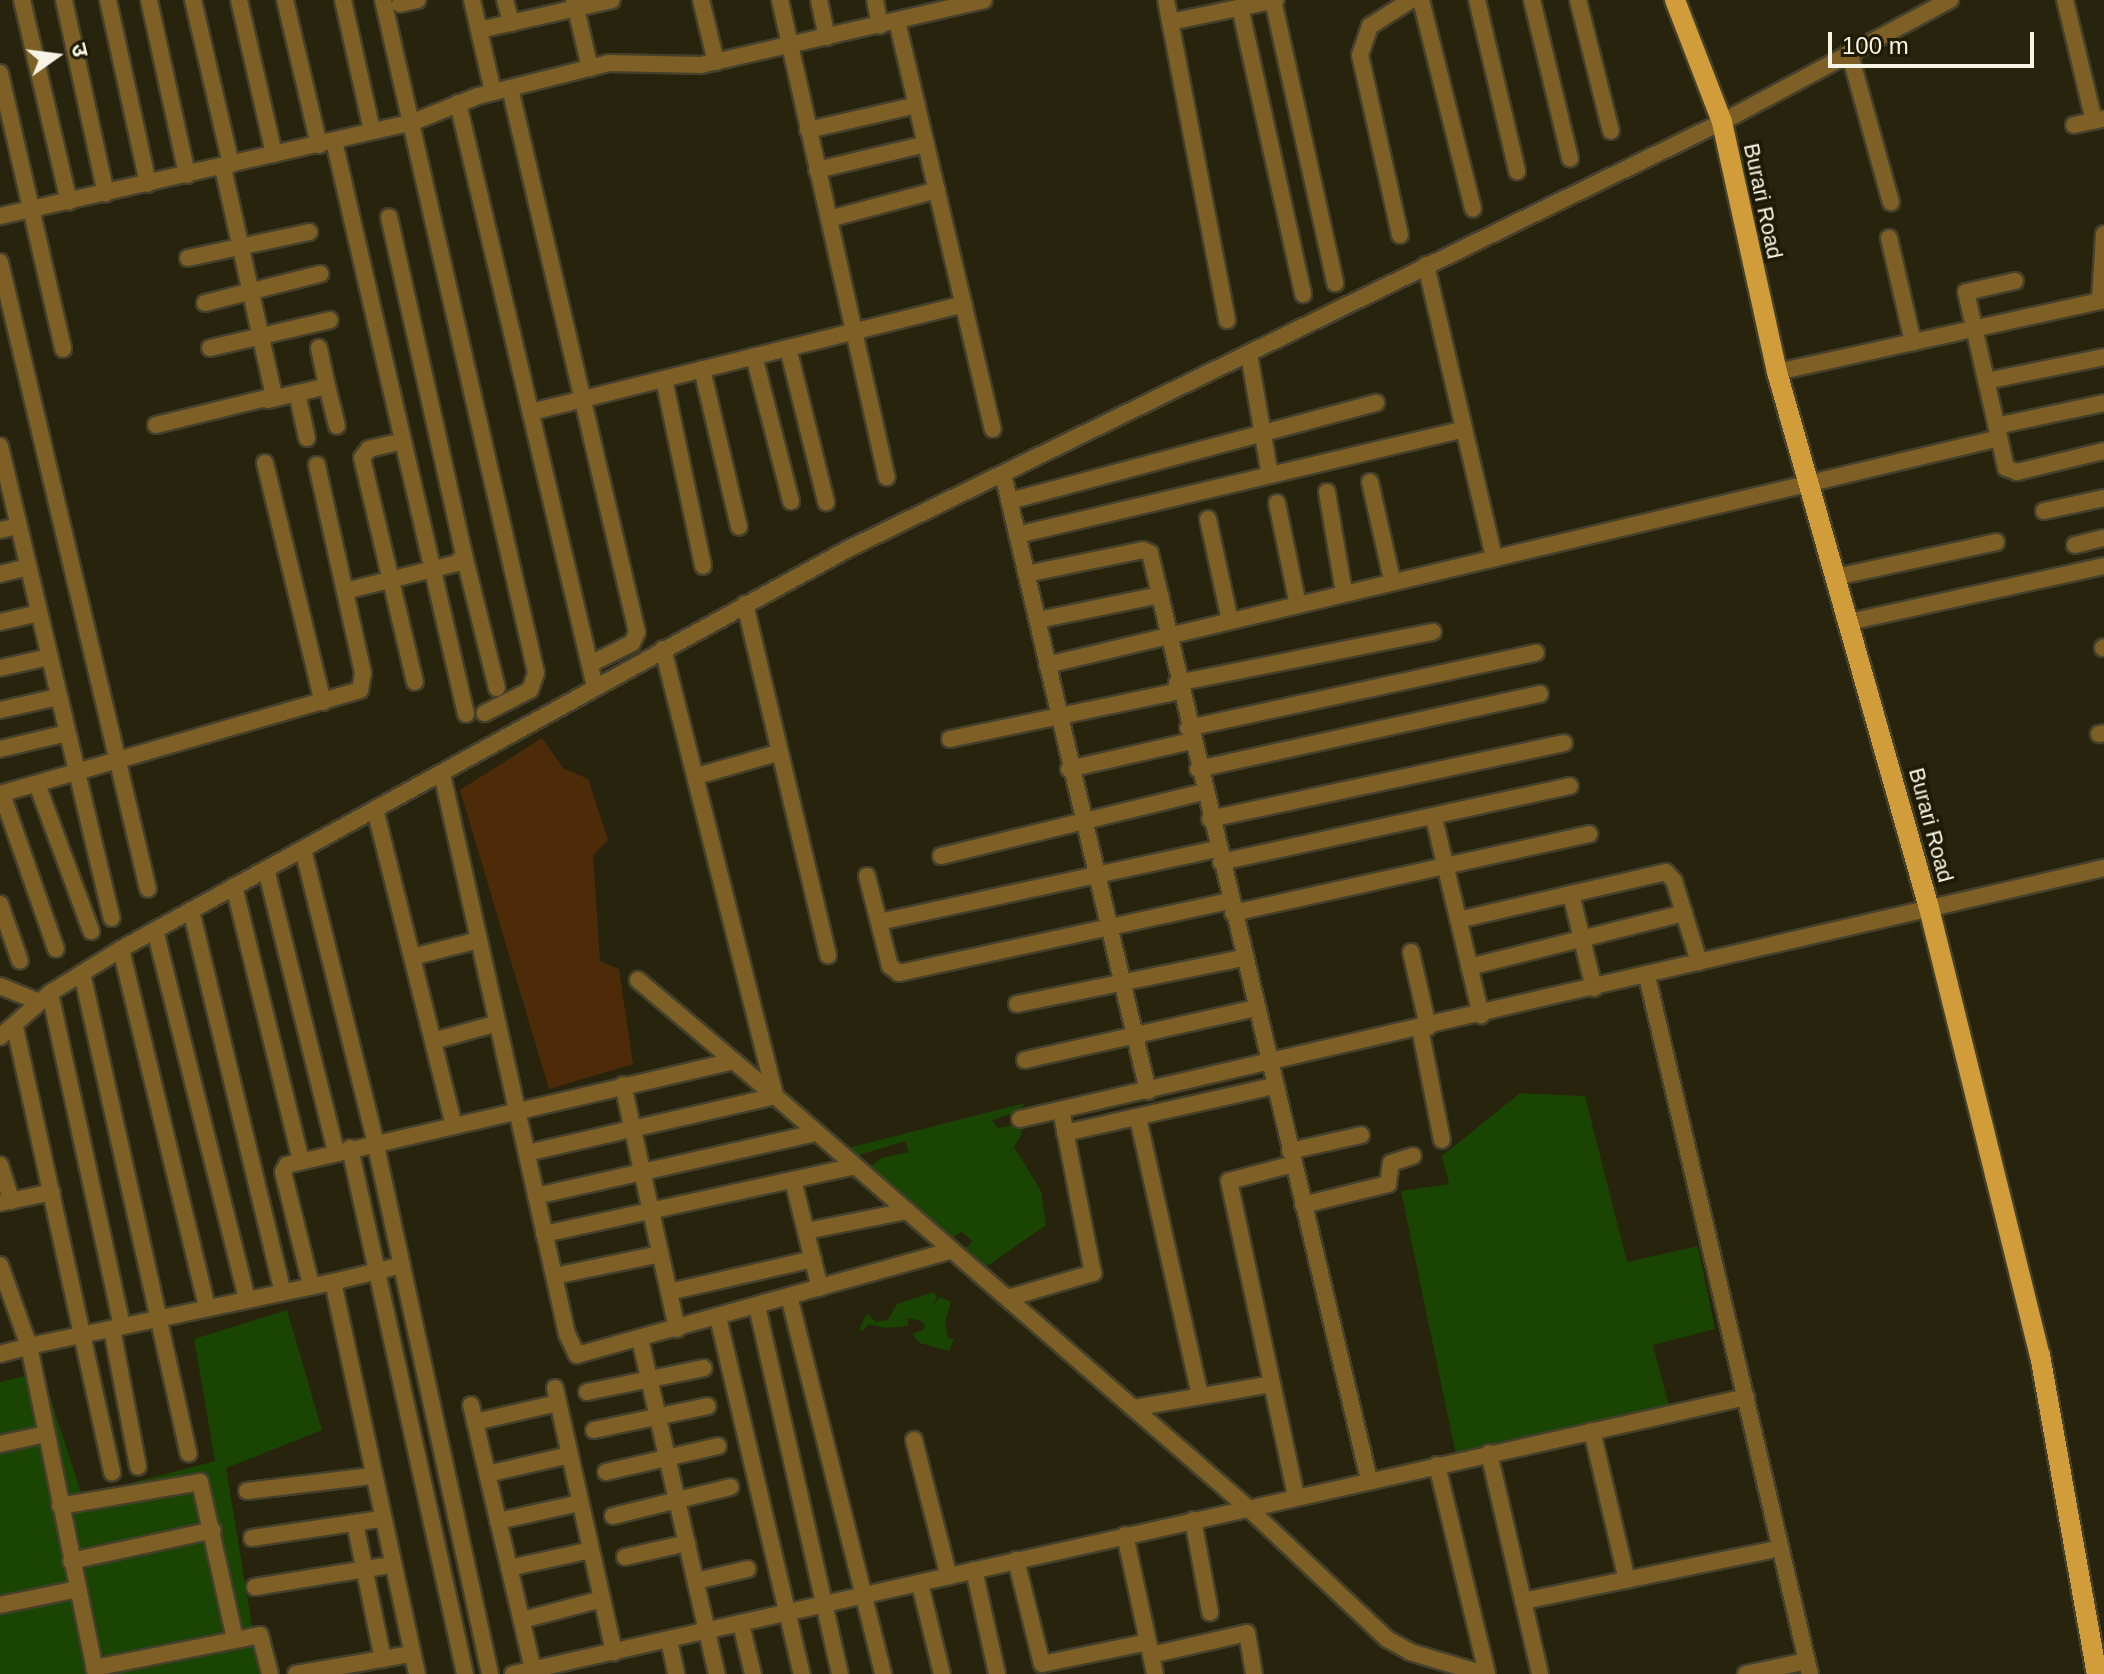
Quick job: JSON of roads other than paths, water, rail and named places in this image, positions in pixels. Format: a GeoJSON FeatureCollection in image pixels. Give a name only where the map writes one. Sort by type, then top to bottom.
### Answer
{"type":"FeatureCollection","features":[{"type":"Feature","properties":{"kind":"main road","name":"Burari Road"},"geometry":{"type":"LineString","coordinates":[[1675,0],[1718,112],[1777,372],[1929,908],[2040,1355],[2097,1674]]}},
{"type":"Feature","properties":{"kind":"street"},"geometry":{"type":"LineString","coordinates":[[22,0],[69,202]]}},
{"type":"Feature","properties":{"kind":"street"},"geometry":{"type":"LineString","coordinates":[[64,0],[106,194]]}},
{"type":"Feature","properties":{"kind":"street"},"geometry":{"type":"LineString","coordinates":[[108,0],[148,184]]}},
{"type":"Feature","properties":{"kind":"street"},"geometry":{"type":"LineString","coordinates":[[149,0],[187,175]]}},
{"type":"Feature","properties":{"kind":"street"},"geometry":{"type":"LineString","coordinates":[[193,0],[242,246],[276,388],[268,400]]}},
{"type":"Feature","properties":{"kind":"street"},"geometry":{"type":"LineString","coordinates":[[239,0],[274,154]]}},
{"type":"Feature","properties":{"kind":"street"},"geometry":{"type":"LineString","coordinates":[[285,0],[326,143],[403,441],[466,714]]}},
{"type":"Feature","properties":{"kind":"street"},"geometry":{"type":"LineString","coordinates":[[343,0],[372,131]]}},
{"type":"Feature","properties":{"kind":"street"},"geometry":{"type":"LineString","coordinates":[[383,0],[415,121],[536,673],[530,690],[485,713]]}},
{"type":"Feature","properties":{"kind":"street"},"geometry":{"type":"LineString","coordinates":[[400,4],[418,0]]}},
{"type":"Feature","properties":{"kind":"street"},"geometry":{"type":"LineString","coordinates":[[0,1037],[15,1027],[44,998],[82,973],[234,886],[442,774],[592,674],[632,643],[637,632],[584,399],[501,90],[479,30],[472,0]]}},
{"type":"Feature","properties":{"kind":"street"},"geometry":{"type":"LineString","coordinates":[[505,0],[511,23]]}},
{"type":"Feature","properties":{"kind":"street"},"geometry":{"type":"LineString","coordinates":[[479,30],[511,23],[541,8],[612,0]]}},
{"type":"Feature","properties":{"kind":"street"},"geometry":{"type":"LineString","coordinates":[[701,0],[716,62]]}},
{"type":"Feature","properties":{"kind":"street"},"geometry":{"type":"LineString","coordinates":[[780,0],[887,477]]}},
{"type":"Feature","properties":{"kind":"street"},"geometry":{"type":"LineString","coordinates":[[819,0],[827,37]]}},
{"type":"Feature","properties":{"kind":"street"},"geometry":{"type":"LineString","coordinates":[[875,0],[880,26]]}},
{"type":"Feature","properties":{"kind":"street"},"geometry":{"type":"LineString","coordinates":[[0,216],[415,121],[458,103],[590,68],[626,61],[687,67],[716,62],[984,0]]}},
{"type":"Feature","properties":{"kind":"street"},"geometry":{"type":"LineString","coordinates":[[1166,0],[1227,320]]}},
{"type":"Feature","properties":{"kind":"street"},"geometry":{"type":"LineString","coordinates":[[1170,22],[1274,0],[1335,283]]}},
{"type":"Feature","properties":{"kind":"street"},"geometry":{"type":"LineString","coordinates":[[1400,235],[1360,55],[1370,26],[1411,0]]}},
{"type":"Feature","properties":{"kind":"street"},"geometry":{"type":"LineString","coordinates":[[1421,0],[1473,209]]}},
{"type":"Feature","properties":{"kind":"street"},"geometry":{"type":"LineString","coordinates":[[1477,0],[1517,171]]}},
{"type":"Feature","properties":{"kind":"street"},"geometry":{"type":"LineString","coordinates":[[1532,0],[1570,158]]}},
{"type":"Feature","properties":{"kind":"street"},"geometry":{"type":"LineString","coordinates":[[1578,0],[1611,131]]}},
{"type":"Feature","properties":{"kind":"street"},"geometry":{"type":"LineString","coordinates":[[592,674],[663,649],[745,604],[1003,474],[1426,265],[1718,112],[1950,0]]}},
{"type":"Feature","properties":{"kind":"street"},"geometry":{"type":"LineString","coordinates":[[2065,0],[2099,120],[2074,125]]}},
{"type":"Feature","properties":{"kind":"street"},"geometry":{"type":"LineString","coordinates":[[575,5],[590,68]]}},
{"type":"Feature","properties":{"kind":"street"},"geometry":{"type":"LineString","coordinates":[[1240,7],[1303,294]]}},
{"type":"Feature","properties":{"kind":"street"},"geometry":{"type":"LineString","coordinates":[[897,21],[993,429]]}},
{"type":"Feature","properties":{"kind":"street"},"geometry":{"type":"LineString","coordinates":[[1849,51],[1891,202]]}},
{"type":"Feature","properties":{"kind":"street"},"geometry":{"type":"LineString","coordinates":[[0,73],[63,349]]}},
{"type":"Feature","properties":{"kind":"street"},"geometry":{"type":"LineString","coordinates":[[458,103],[592,674]]}},
{"type":"Feature","properties":{"kind":"street"},"geometry":{"type":"LineString","coordinates":[[808,130],[917,105]]}},
{"type":"Feature","properties":{"kind":"street"},"geometry":{"type":"LineString","coordinates":[[817,170],[926,144]]}},
{"type":"Feature","properties":{"kind":"street"},"geometry":{"type":"LineString","coordinates":[[829,219],[937,190]]}},
{"type":"Feature","properties":{"kind":"street"},"geometry":{"type":"LineString","coordinates":[[389,217],[464,555],[497,688]]}},
{"type":"Feature","properties":{"kind":"street"},"geometry":{"type":"LineString","coordinates":[[188,258],[309,232]]}},
{"type":"Feature","properties":{"kind":"street"},"geometry":{"type":"LineString","coordinates":[[1777,372],[2102,300],[2104,234]]}},
{"type":"Feature","properties":{"kind":"street"},"geometry":{"type":"LineString","coordinates":[[1889,238],[1913,342]]}},
{"type":"Feature","properties":{"kind":"street"},"geometry":{"type":"LineString","coordinates":[[0,262],[115,762],[148,889]]}},
{"type":"Feature","properties":{"kind":"street"},"geometry":{"type":"LineString","coordinates":[[1426,265],[1494,558]]}},
{"type":"Feature","properties":{"kind":"street"},"geometry":{"type":"LineString","coordinates":[[205,303],[320,274]]}},
{"type":"Feature","properties":{"kind":"street"},"geometry":{"type":"LineString","coordinates":[[2015,281],[1966,292],[2006,468],[2017,472],[2104,451]]}},
{"type":"Feature","properties":{"kind":"street"},"geometry":{"type":"LineString","coordinates":[[531,412],[964,304]]}},
{"type":"Feature","properties":{"kind":"street"},"geometry":{"type":"LineString","coordinates":[[210,348],[330,320]]}},
{"type":"Feature","properties":{"kind":"street"},"geometry":{"type":"LineString","coordinates":[[319,348],[337,426]]}},
{"type":"Feature","properties":{"kind":"street"},"geometry":{"type":"LineString","coordinates":[[788,348],[826,502]]}},
{"type":"Feature","properties":{"kind":"street"},"geometry":{"type":"LineString","coordinates":[[1249,354],[1270,475]]}},
{"type":"Feature","properties":{"kind":"street"},"geometry":{"type":"LineString","coordinates":[[754,356],[791,501]]}},
{"type":"Feature","properties":{"kind":"street"},"geometry":{"type":"LineString","coordinates":[[1986,381],[2104,357]]}},
{"type":"Feature","properties":{"kind":"street"},"geometry":{"type":"LineString","coordinates":[[702,369],[739,527]]}},
{"type":"Feature","properties":{"kind":"street"},"geometry":{"type":"LineString","coordinates":[[664,379],[703,566]]}},
{"type":"Feature","properties":{"kind":"street"},"geometry":{"type":"LineString","coordinates":[[156,425],[327,386]]}},
{"type":"Feature","properties":{"kind":"street"},"geometry":{"type":"LineString","coordinates":[[297,393],[307,438]]}},
{"type":"Feature","properties":{"kind":"street"},"geometry":{"type":"LineString","coordinates":[[1010,501],[1262,431],[1376,403]]}},
{"type":"Feature","properties":{"kind":"street"},"geometry":{"type":"LineString","coordinates":[[1047,665],[1808,482],[2104,403]]}},
{"type":"Feature","properties":{"kind":"street"},"geometry":{"type":"LineString","coordinates":[[1017,535],[1464,429]]}},
{"type":"Feature","properties":{"kind":"street"},"geometry":{"type":"LineString","coordinates":[[403,441],[369,449],[362,458],[415,682]]}},
{"type":"Feature","properties":{"kind":"street"},"geometry":{"type":"LineString","coordinates":[[0,446],[112,918]]}},
{"type":"Feature","properties":{"kind":"street"},"geometry":{"type":"LineString","coordinates":[[265,463],[323,702]]}},
{"type":"Feature","properties":{"kind":"street"},"geometry":{"type":"LineString","coordinates":[[56,949],[1,794],[351,694],[363,684],[317,465]]}},
{"type":"Feature","properties":{"kind":"street"},"geometry":{"type":"LineString","coordinates":[[1003,474],[1069,769],[1148,1091]]}},
{"type":"Feature","properties":{"kind":"street"},"geometry":{"type":"LineString","coordinates":[[1370,482],[1392,580]]}},
{"type":"Feature","properties":{"kind":"street"},"geometry":{"type":"LineString","coordinates":[[1327,492],[1344,593]]}},
{"type":"Feature","properties":{"kind":"street"},"geometry":{"type":"LineString","coordinates":[[2044,511],[2104,498]]}},
{"type":"Feature","properties":{"kind":"street"},"geometry":{"type":"LineString","coordinates":[[1277,503],[1298,605]]}},
{"type":"Feature","properties":{"kind":"street"},"geometry":{"type":"LineString","coordinates":[[1208,519],[1230,621]]}},
{"type":"Feature","properties":{"kind":"street"},"geometry":{"type":"LineString","coordinates":[[0,530],[19,526]]}},
{"type":"Feature","properties":{"kind":"street"},"geometry":{"type":"LineString","coordinates":[[2075,545],[2104,538]]}},
{"type":"Feature","properties":{"kind":"street"},"geometry":{"type":"LineString","coordinates":[[1836,577],[1996,542]]}},
{"type":"Feature","properties":{"kind":"street"},"geometry":{"type":"LineString","coordinates":[[1026,574],[1143,550],[1150,553],[1178,687],[1369,1480]]}},
{"type":"Feature","properties":{"kind":"street"},"geometry":{"type":"LineString","coordinates":[[345,591],[457,563],[464,555]]}},
{"type":"Feature","properties":{"kind":"street"},"geometry":{"type":"LineString","coordinates":[[1849,622],[2104,566]]}},
{"type":"Feature","properties":{"kind":"street"},"geometry":{"type":"LineString","coordinates":[[0,574],[28,567]]}},
{"type":"Feature","properties":{"kind":"street"},"geometry":{"type":"LineString","coordinates":[[1038,620],[1160,595]]}},
{"type":"Feature","properties":{"kind":"street"},"geometry":{"type":"LineString","coordinates":[[745,604],[777,753],[828,955]]}},
{"type":"Feature","properties":{"kind":"street"},"geometry":{"type":"LineString","coordinates":[[0,622],[38,613]]}},
{"type":"Feature","properties":{"kind":"street"},"geometry":{"type":"LineString","coordinates":[[950,739],[1433,632]]}},
{"type":"Feature","properties":{"kind":"street"},"geometry":{"type":"LineString","coordinates":[[663,649],[775,1096]]}},
{"type":"Feature","properties":{"kind":"street"},"geometry":{"type":"LineString","coordinates":[[1069,769],[1190,734],[1536,653]]}},
{"type":"Feature","properties":{"kind":"street"},"geometry":{"type":"LineString","coordinates":[[0,668],[49,657]]}},
{"type":"Feature","properties":{"kind":"street"},"geometry":{"type":"LineString","coordinates":[[1198,769],[1540,694]]}},
{"type":"Feature","properties":{"kind":"street"},"geometry":{"type":"LineString","coordinates":[[0,710],[58,697]]}},
{"type":"Feature","properties":{"kind":"street"},"geometry":{"type":"LineString","coordinates":[[0,749],[67,733]]}},
{"type":"Feature","properties":{"kind":"street"},"geometry":{"type":"LineString","coordinates":[[1210,819],[1564,743]]}},
{"type":"Feature","properties":{"kind":"street"},"geometry":{"type":"LineString","coordinates":[[697,776],[777,753]]}},
{"type":"Feature","properties":{"kind":"street"},"geometry":{"type":"LineString","coordinates":[[442,774],[570,1347],[577,1355],[952,1250]]}},
{"type":"Feature","properties":{"kind":"street"},"geometry":{"type":"LineString","coordinates":[[37,784],[91,931]]}},
{"type":"Feature","properties":{"kind":"street"},"geometry":{"type":"LineString","coordinates":[[879,922],[1096,878],[1434,818],[1570,786]]}},
{"type":"Feature","properties":{"kind":"street"},"geometry":{"type":"LineString","coordinates":[[941,856],[1204,792]]}},
{"type":"Feature","properties":{"kind":"street"},"geometry":{"type":"LineString","coordinates":[[375,809],[453,1123]]}},
{"type":"Feature","properties":{"kind":"street"},"geometry":{"type":"LineString","coordinates":[[1434,818],[1481,1015]]}},
{"type":"Feature","properties":{"kind":"street"},"geometry":{"type":"LineString","coordinates":[[867,876],[890,966],[899,973],[1108,926],[1231,907],[1445,866],[1589,834]]}},
{"type":"Feature","properties":{"kind":"street"},"geometry":{"type":"LineString","coordinates":[[303,849],[375,1141],[490,1674]]}},
{"type":"Feature","properties":{"kind":"street"},"geometry":{"type":"LineString","coordinates":[[1020,1119],[1481,1015],[2104,868]]}},
{"type":"Feature","properties":{"kind":"street"},"geometry":{"type":"LineString","coordinates":[[266,869],[378,1271],[465,1674]]}},
{"type":"Feature","properties":{"kind":"street"},"geometry":{"type":"LineString","coordinates":[[1458,920],[1666,872],[1684,913],[1699,962]]}},
{"type":"Feature","properties":{"kind":"street"},"geometry":{"type":"LineString","coordinates":[[234,886],[301,1161]]}},
{"type":"Feature","properties":{"kind":"street"},"geometry":{"type":"LineString","coordinates":[[1571,894],[1594,988]]}},
{"type":"Feature","properties":{"kind":"street"},"geometry":{"type":"LineString","coordinates":[[0,904],[20,961]]}},
{"type":"Feature","properties":{"kind":"street"},"geometry":{"type":"LineString","coordinates":[[191,910],[282,1290]]}},
{"type":"Feature","properties":{"kind":"street"},"geometry":{"type":"LineString","coordinates":[[1469,967],[1684,913]]}},
{"type":"Feature","properties":{"kind":"street"},"geometry":{"type":"LineString","coordinates":[[155,930],[247,1299]]}},
{"type":"Feature","properties":{"kind":"street"},"geometry":{"type":"LineString","coordinates":[[412,957],[479,940]]}},
{"type":"Feature","properties":{"kind":"street"},"geometry":{"type":"LineString","coordinates":[[121,949],[207,1308]]}},
{"type":"Feature","properties":{"kind":"street"},"geometry":{"type":"LineString","coordinates":[[1411,952],[1442,1140]]}},
{"type":"Feature","properties":{"kind":"street"},"geometry":{"type":"LineString","coordinates":[[1017,1004],[1243,958]]}},
{"type":"Feature","properties":{"kind":"street"},"geometry":{"type":"LineString","coordinates":[[82,973],[161,1318],[188,1453]]}},
{"type":"Feature","properties":{"kind":"street"},"geometry":{"type":"LineString","coordinates":[[1647,976],[1808,1667],[1746,1674]]}},
{"type":"Feature","properties":{"kind":"street"},"geometry":{"type":"LineString","coordinates":[[638,980],[1247,1507],[1387,1639],[1417,1655],[1486,1674],[1437,1465]]}},
{"type":"Feature","properties":{"kind":"street"},"geometry":{"type":"LineString","coordinates":[[0,985],[44,998]]}},
{"type":"Feature","properties":{"kind":"street"},"geometry":{"type":"LineString","coordinates":[[44,998],[117,1327],[138,1467]]}},
{"type":"Feature","properties":{"kind":"street"},"geometry":{"type":"LineString","coordinates":[[1025,1060],[1255,1008]]}},
{"type":"Feature","properties":{"kind":"street"},"geometry":{"type":"LineString","coordinates":[[433,1041],[498,1023]]}},
{"type":"Feature","properties":{"kind":"street"},"geometry":{"type":"LineString","coordinates":[[15,1027],[112,1473]]}},
{"type":"Feature","properties":{"kind":"street"},"geometry":{"type":"LineString","coordinates":[[311,1285],[283,1172],[301,1161],[375,1141],[733,1061]]}},
{"type":"Feature","properties":{"kind":"street"},"geometry":{"type":"LineString","coordinates":[[623,1085],[677,1329]]}},
{"type":"Feature","properties":{"kind":"street"},"geometry":{"type":"LineString","coordinates":[[1065,1133],[1274,1086]]}},
{"type":"Feature","properties":{"kind":"street"},"geometry":{"type":"LineString","coordinates":[[527,1153],[775,1096]]}},
{"type":"Feature","properties":{"kind":"street"},"geometry":{"type":"LineString","coordinates":[[1008,1298],[1093,1273],[1061,1110]]}},
{"type":"Feature","properties":{"kind":"street"},"geometry":{"type":"LineString","coordinates":[[1138,1118],[1200,1396]]}},
{"type":"Feature","properties":{"kind":"street"},"geometry":{"type":"LineString","coordinates":[[536,1196],[816,1133]]}},
{"type":"Feature","properties":{"kind":"street"},"geometry":{"type":"LineString","coordinates":[[1296,1496],[1229,1181],[1361,1135]]}},
{"type":"Feature","properties":{"kind":"street"},"geometry":{"type":"LineString","coordinates":[[1303,1205],[1388,1184],[1391,1163],[1413,1156]]}},
{"type":"Feature","properties":{"kind":"street"},"geometry":{"type":"LineString","coordinates":[[0,1165],[6,1202],[52,1192]]}},
{"type":"Feature","properties":{"kind":"street"},"geometry":{"type":"LineString","coordinates":[[544,1234],[855,1166]]}},
{"type":"Feature","properties":{"kind":"street"},"geometry":{"type":"LineString","coordinates":[[793,1180],[820,1288]]}},
{"type":"Feature","properties":{"kind":"street"},"geometry":{"type":"LineString","coordinates":[[806,1231],[907,1211]]}},
{"type":"Feature","properties":{"kind":"street"},"geometry":{"type":"LineString","coordinates":[[554,1276],[660,1254]]}},
{"type":"Feature","properties":{"kind":"street"},"geometry":{"type":"LineString","coordinates":[[669,1292],[813,1259]]}},
{"type":"Feature","properties":{"kind":"street"},"geometry":{"type":"LineString","coordinates":[[0,1265],[29,1346],[95,1671],[260,1635],[270,1674]]}},
{"type":"Feature","properties":{"kind":"street"},"geometry":{"type":"LineString","coordinates":[[0,1354],[402,1265]]}},
{"type":"Feature","properties":{"kind":"street"},"geometry":{"type":"LineString","coordinates":[[333,1282],[380,1519],[417,1674]]}},
{"type":"Feature","properties":{"kind":"street"},"geometry":{"type":"LineString","coordinates":[[789,1296],[883,1674]]}},
{"type":"Feature","properties":{"kind":"street"},"geometry":{"type":"LineString","coordinates":[[757,1306],[840,1674]]}},
{"type":"Feature","properties":{"kind":"street"},"geometry":{"type":"LineString","coordinates":[[718,1317],[802,1674]]}},
{"type":"Feature","properties":{"kind":"street"},"geometry":{"type":"LineString","coordinates":[[640,1339],[717,1674]]}},
{"type":"Feature","properties":{"kind":"street"},"geometry":{"type":"LineString","coordinates":[[587,1392],[704,1368]]}},
{"type":"Feature","properties":{"kind":"street"},"geometry":{"type":"LineString","coordinates":[[1133,1408],[1272,1384]]}},
{"type":"Feature","properties":{"kind":"street"},"geometry":{"type":"LineString","coordinates":[[475,1422],[556,1396],[614,1653]]}},
{"type":"Feature","properties":{"kind":"street"},"geometry":{"type":"LineString","coordinates":[[513,1674],[1746,1397]]}},
{"type":"Feature","properties":{"kind":"street"},"geometry":{"type":"LineString","coordinates":[[471,1405],[533,1670]]}},
{"type":"Feature","properties":{"kind":"street"},"geometry":{"type":"LineString","coordinates":[[594,1430],[708,1406]]}},
{"type":"Feature","properties":{"kind":"street"},"geometry":{"type":"LineString","coordinates":[[1592,1431],[1627,1580]]}},
{"type":"Feature","properties":{"kind":"street"},"geometry":{"type":"LineString","coordinates":[[0,1444],[46,1434]]}},
{"type":"Feature","properties":{"kind":"street"},"geometry":{"type":"LineString","coordinates":[[914,1440],[949,1577]]}},
{"type":"Feature","properties":{"kind":"street"},"geometry":{"type":"LineString","coordinates":[[606,1472],[718,1446]]}},
{"type":"Feature","properties":{"kind":"street"},"geometry":{"type":"LineString","coordinates":[[1489,1453],[1540,1674]]}},
{"type":"Feature","properties":{"kind":"street"},"geometry":{"type":"LineString","coordinates":[[487,1474],[569,1455]]}},
{"type":"Feature","properties":{"kind":"street"},"geometry":{"type":"LineString","coordinates":[[247,1491],[371,1476]]}},
{"type":"Feature","properties":{"kind":"street"},"geometry":{"type":"LineString","coordinates":[[60,1506],[200,1482],[235,1639]]}},
{"type":"Feature","properties":{"kind":"street"},"geometry":{"type":"LineString","coordinates":[[613,1516],[730,1487]]}},
{"type":"Feature","properties":{"kind":"street"},"geometry":{"type":"LineString","coordinates":[[498,1521],[580,1503]]}},
{"type":"Feature","properties":{"kind":"street"},"geometry":{"type":"LineString","coordinates":[[252,1538],[380,1519]]}},
{"type":"Feature","properties":{"kind":"street"},"geometry":{"type":"LineString","coordinates":[[1193,1520],[1210,1612]]}},
{"type":"Feature","properties":{"kind":"street"},"geometry":{"type":"LineString","coordinates":[[355,1523],[383,1659]]}},
{"type":"Feature","properties":{"kind":"street"},"geometry":{"type":"LineString","coordinates":[[71,1561],[213,1530]]}},
{"type":"Feature","properties":{"kind":"street"},"geometry":{"type":"LineString","coordinates":[[1125,1535],[1155,1674]]}},
{"type":"Feature","properties":{"kind":"street"},"geometry":{"type":"LineString","coordinates":[[625,1557],[687,1543]]}},
{"type":"Feature","properties":{"kind":"street"},"geometry":{"type":"LineString","coordinates":[[1523,1601],[1781,1548]]}},
{"type":"Feature","properties":{"kind":"street"},"geometry":{"type":"LineString","coordinates":[[509,1568],[591,1550]]}},
{"type":"Feature","properties":{"kind":"street"},"geometry":{"type":"LineString","coordinates":[[1016,1560],[1042,1664],[1247,1633],[1254,1674]]}},
{"type":"Feature","properties":{"kind":"street"},"geometry":{"type":"LineString","coordinates":[[255,1587],[391,1565]]}},
{"type":"Feature","properties":{"kind":"street"},"geometry":{"type":"LineString","coordinates":[[696,1581],[748,1569]]}},
{"type":"Feature","properties":{"kind":"street"},"geometry":{"type":"LineString","coordinates":[[974,1570],[997,1674]]}},
{"type":"Feature","properties":{"kind":"street"},"geometry":{"type":"LineString","coordinates":[[920,1584],[942,1674]]}},
{"type":"Feature","properties":{"kind":"street"},"geometry":{"type":"LineString","coordinates":[[0,1605],[78,1589]]}},
{"type":"Feature","properties":{"kind":"street"},"geometry":{"type":"LineString","coordinates":[[522,1620],[602,1599]]}},
{"type":"Feature","properties":{"kind":"street"},"geometry":{"type":"LineString","coordinates":[[741,1624],[753,1674]]}},
{"type":"Feature","properties":{"kind":"street"},"geometry":{"type":"LineString","coordinates":[[669,1640],[676,1674]]}},
{"type":"Feature","properties":{"kind":"street"},"geometry":{"type":"LineString","coordinates":[[296,1674],[411,1654]]}},
{"type":"Feature","properties":{"kind":"street"},"geometry":{"type":"LineString","coordinates":[[1417,1655],[1422,1674]]}}]}
